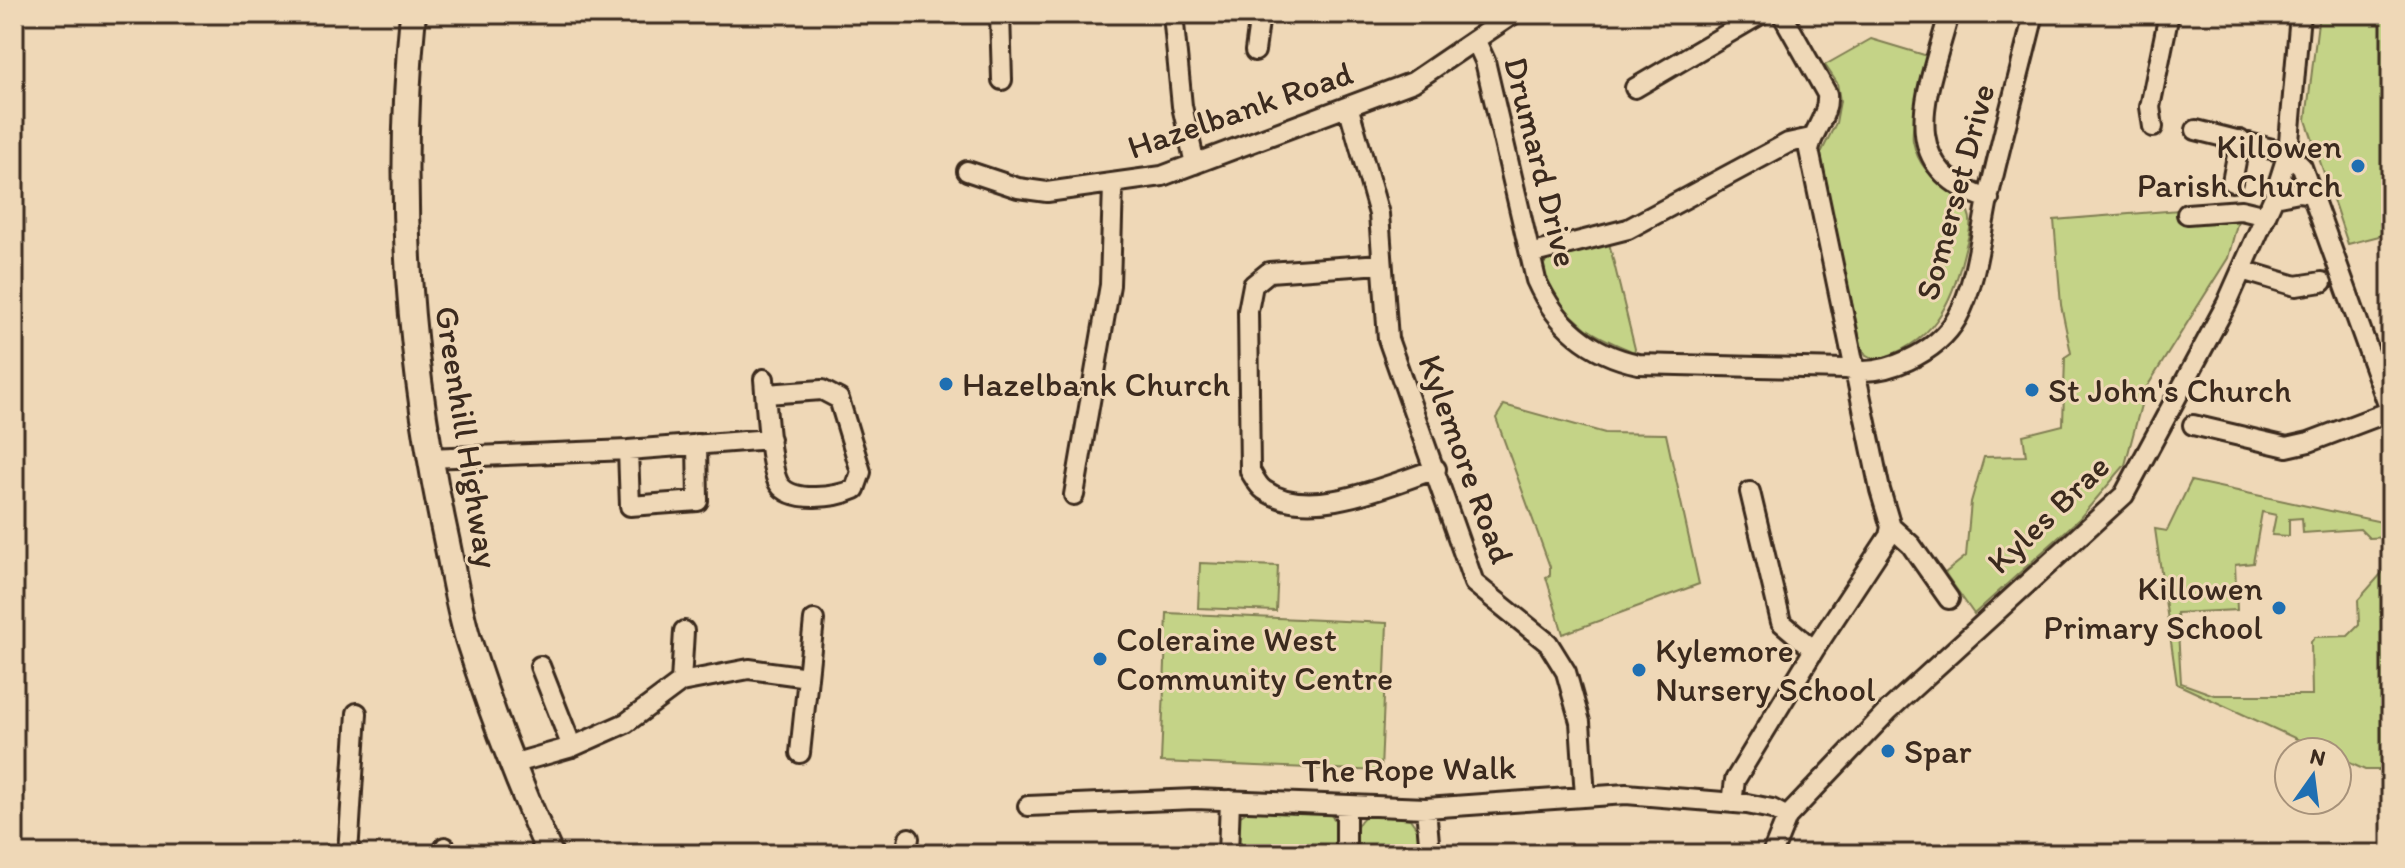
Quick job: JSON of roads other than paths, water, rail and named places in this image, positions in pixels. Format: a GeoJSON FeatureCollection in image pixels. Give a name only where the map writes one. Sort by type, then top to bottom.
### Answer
{"type":"FeatureCollection","features":[{"type":"Feature","properties":{"kind":"main road","name":"Greenhill Highway"},"geometry":{"type":"LineString","coordinates":[[413,14],[405,167],[411,299],[429,458],[467,638],[512,764],[550,854]]}},
{"type":"Feature","properties":{"kind":"street"},"geometry":{"type":"LineString","coordinates":[[1000,14],[1002,80]]}},
{"type":"Feature","properties":{"kind":"street"},"geometry":{"type":"LineString","coordinates":[[1173,14],[1180,91],[1195,164]]}},
{"type":"Feature","properties":{"kind":"street"},"geometry":{"type":"LineString","coordinates":[[1255,51],[1260,14]]}},
{"type":"Feature","properties":{"kind":"street","name":"Hazelbank Road"},"geometry":{"type":"LineString","coordinates":[[967,171],[1018,188],[1047,192],[1162,176],[1349,109],[1413,82],[1513,14]]}},
{"type":"Feature","properties":{"kind":"street"},"geometry":{"type":"LineString","coordinates":[[1635,88],[1761,14]]}},
{"type":"Feature","properties":{"kind":"street"},"geometry":{"type":"LineString","coordinates":[[1732,803],[1735,780],[1814,650],[1889,536],[1891,527],[1811,164],[1811,138],[1828,109],[1827,94],[1782,14]]}},
{"type":"Feature","properties":{"kind":"street"},"geometry":{"type":"LineString","coordinates":[[1949,14],[1923,117],[1923,139],[1929,157],[1948,180],[1989,199]]}},
{"type":"Feature","properties":{"kind":"street","name":"Somerset Drive"},"geometry":{"type":"LineString","coordinates":[[1855,371],[1864,373],[1892,366],[1929,348],[1956,320],[1975,263],[2034,14]]}},
{"type":"Feature","properties":{"kind":"street"},"geometry":{"type":"LineString","coordinates":[[2153,127],[2150,107],[2169,14]]}},
{"type":"Feature","properties":{"kind":"street","name":"Kyles Brae"},"geometry":{"type":"LineString","coordinates":[[1787,817],[1889,710],[2124,495],[2198,361],[2274,197],[2288,153],[2300,14]]}},
{"type":"Feature","properties":{"kind":"street","name":"Drumard Drive"},"geometry":{"type":"LineString","coordinates":[[1476,41],[1485,61],[1536,280],[1547,304],[1567,328],[1590,347],[1618,360],[1638,364],[1855,371]]}},
{"type":"Feature","properties":{"kind":"street","name":"Kylemore Road"},"geometry":{"type":"LineString","coordinates":[[1349,109],[1379,214],[1388,339],[1474,583],[1548,643],[1566,672],[1580,722],[1585,796]]}},
{"type":"Feature","properties":{"kind":"street"},"geometry":{"type":"LineString","coordinates":[[2193,425],[2287,447],[2391,412],[2302,167],[2288,153],[2196,130]]}},
{"type":"Feature","properties":{"kind":"street"},"geometry":{"type":"LineString","coordinates":[[1530,254],[1628,229],[1788,143],[1811,138]]}},
{"type":"Feature","properties":{"kind":"street"},"geometry":{"type":"LineString","coordinates":[[2232,182],[2240,140]]}},
{"type":"Feature","properties":{"kind":"street"},"geometry":{"type":"LineString","coordinates":[[1074,495],[1101,352],[1110,285],[1113,185]]}},
{"type":"Feature","properties":{"kind":"street"},"geometry":{"type":"LineString","coordinates":[[2274,197],[2299,192],[2314,194]]}},
{"type":"Feature","properties":{"kind":"street"},"geometry":{"type":"LineString","coordinates":[[2187,214],[2241,210],[2266,216]]}},
{"type":"Feature","properties":{"kind":"street"},"geometry":{"type":"LineString","coordinates":[[1381,264],[1269,272],[1253,285],[1248,311],[1250,471],[1262,489],[1286,501],[1317,501],[1368,493],[1436,469]]}},
{"type":"Feature","properties":{"kind":"street"},"geometry":{"type":"LineString","coordinates":[[2242,270],[2296,286],[2322,282]]}},
{"type":"Feature","properties":{"kind":"street"},"geometry":{"type":"LineString","coordinates":[[765,387],[822,390],[839,399],[861,472],[859,482],[846,493],[814,497],[785,490],[778,483],[770,439],[765,387]]}},
{"type":"Feature","properties":{"kind":"street"},"geometry":{"type":"LineString","coordinates":[[429,458],[628,450],[770,439]]}},
{"type":"Feature","properties":{"kind":"street"},"geometry":{"type":"LineString","coordinates":[[628,450],[621,507],[698,501],[697,444]]}},
{"type":"Feature","properties":{"kind":"street"},"geometry":{"type":"LineString","coordinates":[[1750,492],[1781,622],[1814,650]]}},
{"type":"Feature","properties":{"kind":"street"},"geometry":{"type":"LineString","coordinates":[[1891,527],[1911,545],[1949,599]]}},
{"type":"Feature","properties":{"kind":"street"},"geometry":{"type":"LineString","coordinates":[[800,753],[814,620]]}},
{"type":"Feature","properties":{"kind":"street"},"geometry":{"type":"LineString","coordinates":[[681,682],[684,631]]}},
{"type":"Feature","properties":{"kind":"street"},"geometry":{"type":"LineString","coordinates":[[540,666],[572,747]]}},
{"type":"Feature","properties":{"kind":"street"},"geometry":{"type":"LineString","coordinates":[[512,764],[572,747],[626,723],[681,682],[749,669],[808,677]]}},
{"type":"Feature","properties":{"kind":"street"},"geometry":{"type":"LineString","coordinates":[[348,854],[357,713]]}},
{"type":"Feature","properties":{"kind":"street","name":"The Rope Walk"},"geometry":{"type":"LineString","coordinates":[[1028,806],[1146,799],[1426,808],[1626,794],[1732,803],[1772,809],[1787,817]]}},
{"type":"Feature","properties":{"kind":"street"},"geometry":{"type":"LineString","coordinates":[[1228,854],[1230,800]]}},
{"type":"Feature","properties":{"kind":"street"},"geometry":{"type":"LineString","coordinates":[[1346,805],[1346,854]]}},
{"type":"Feature","properties":{"kind":"street"},"geometry":{"type":"LineString","coordinates":[[1426,808],[1430,854]]}},
{"type":"Feature","properties":{"kind":"street"},"geometry":{"type":"LineString","coordinates":[[1772,854],[1787,817]]}},
{"type":"Feature","properties":{"kind":"place","name":"Killowen Parish Church"},"geometry":{"type":"Point","coordinates":[2358,166]}},
{"type":"Feature","properties":{"kind":"place","name":"Hazelbank Church"},"geometry":{"type":"Point","coordinates":[946,384]}},
{"type":"Feature","properties":{"kind":"place","name":"St John's Church"},"geometry":{"type":"Point","coordinates":[2032,390]}},
{"type":"Feature","properties":{"kind":"place","name":"Killowen Primary School"},"geometry":{"type":"Point","coordinates":[2279,608]}},
{"type":"Feature","properties":{"kind":"place","name":"Coleraine West Community Centre"},"geometry":{"type":"Point","coordinates":[1100,659]}},
{"type":"Feature","properties":{"kind":"place","name":"Kylemore Nursery School"},"geometry":{"type":"Point","coordinates":[1639,670]}},
{"type":"Feature","properties":{"kind":"place","name":"Spar"},"geometry":{"type":"Point","coordinates":[1888,751]}}]}
